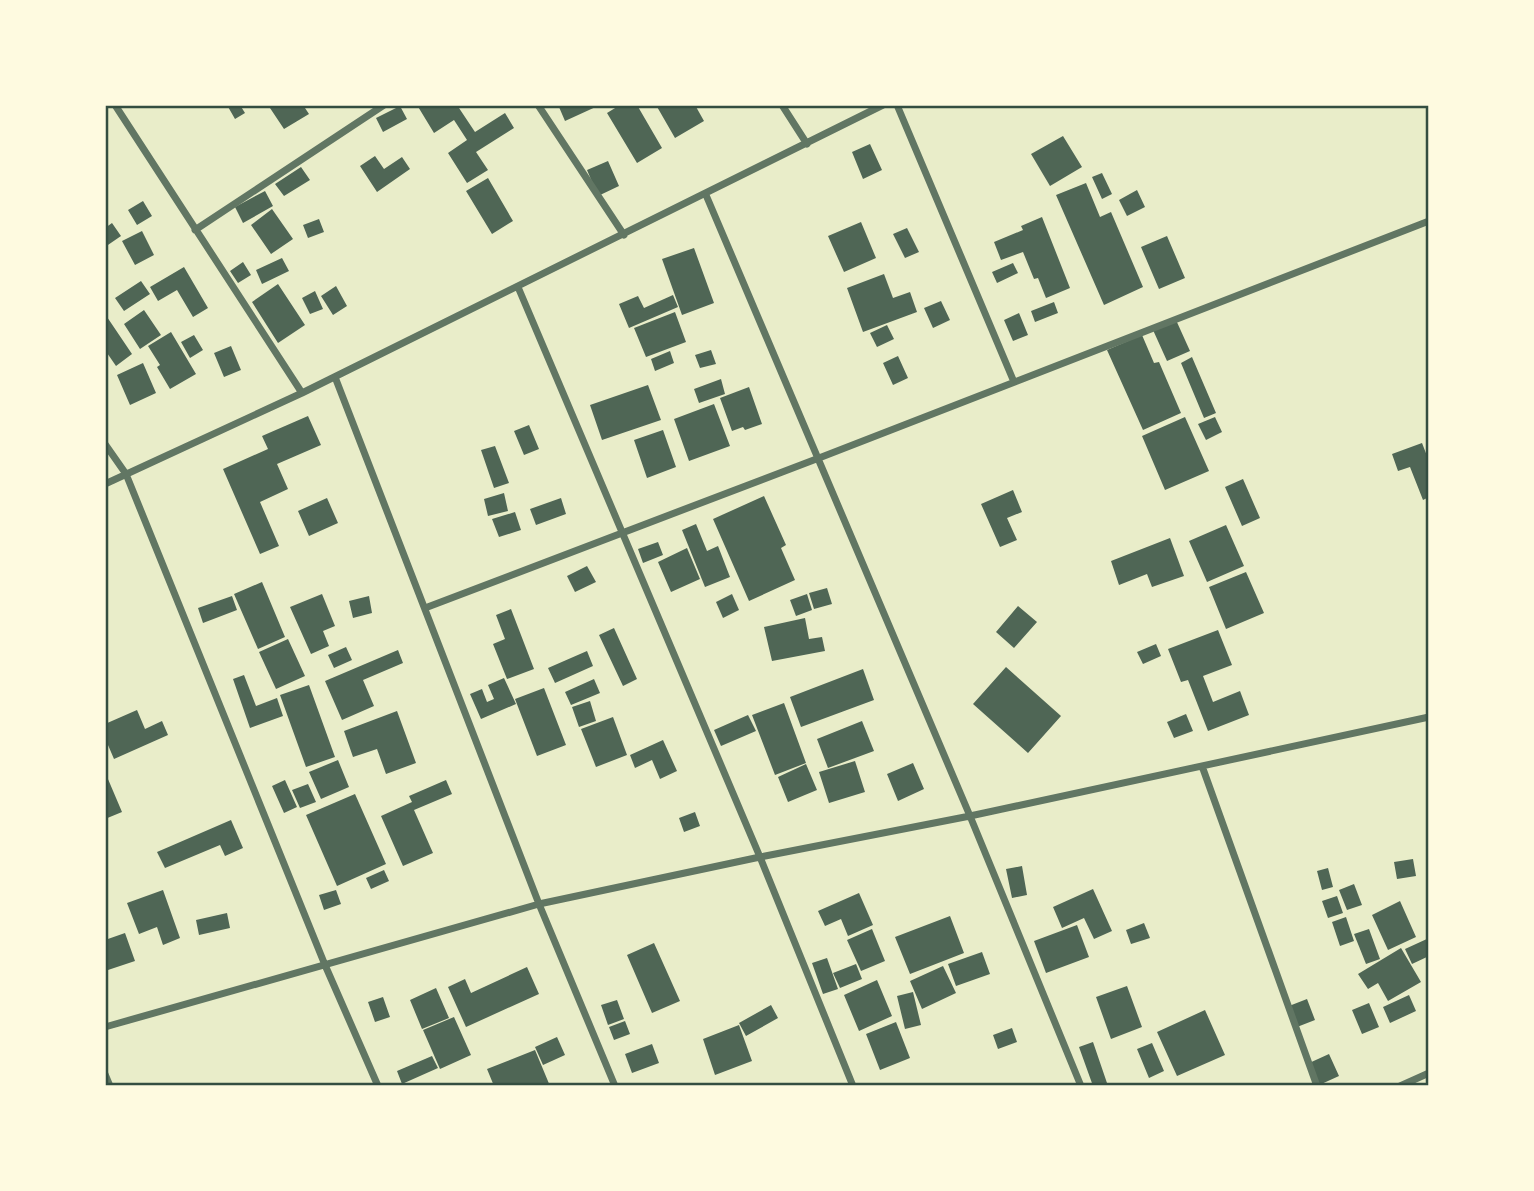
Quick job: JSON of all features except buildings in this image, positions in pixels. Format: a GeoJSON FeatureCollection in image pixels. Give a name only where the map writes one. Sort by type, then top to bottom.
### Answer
{"type":"FeatureCollection","features":[{"type":"Feature","properties":{"kind":"street"},"geometry":{"type":"LineString","coordinates":[[115,105],[302,393]]}},
{"type":"Feature","properties":{"kind":"street"},"geometry":{"type":"LineString","coordinates":[[195,230],[384,105]]}},
{"type":"Feature","properties":{"kind":"street"},"geometry":{"type":"LineString","coordinates":[[538,105],[624,235]]}},
{"type":"Feature","properties":{"kind":"street"},"geometry":{"type":"LineString","coordinates":[[782,105],[807,144]]}},
{"type":"Feature","properties":{"kind":"street"},"geometry":{"type":"LineString","coordinates":[[105,484],[335,377],[883,105]]}},
{"type":"Feature","properties":{"kind":"street"},"geometry":{"type":"LineString","coordinates":[[897,105],[1014,382]]}},
{"type":"Feature","properties":{"kind":"street"},"geometry":{"type":"LineString","coordinates":[[706,195],[820,458],[1081,1086]]}},
{"type":"Feature","properties":{"kind":"street"},"geometry":{"type":"LineString","coordinates":[[425,608],[820,458],[1429,221]]}},
{"type":"Feature","properties":{"kind":"street"},"geometry":{"type":"LineString","coordinates":[[518,287],[760,857],[853,1086]]}},
{"type":"Feature","properties":{"kind":"street"},"geometry":{"type":"LineString","coordinates":[[335,377],[539,904],[615,1086]]}},
{"type":"Feature","properties":{"kind":"street"},"geometry":{"type":"LineString","coordinates":[[105,444],[126,474],[325,965],[378,1086]]}},
{"type":"Feature","properties":{"kind":"street"},"geometry":{"type":"LineString","coordinates":[[105,1027],[539,904],[970,816],[1429,717]]}},
{"type":"Feature","properties":{"kind":"street"},"geometry":{"type":"LineString","coordinates":[[1202,766],[1317,1086]]}},
{"type":"Feature","properties":{"kind":"street"},"geometry":{"type":"LineString","coordinates":[[1401,1086],[1429,1073]]}},
{"type":"Feature","properties":{"kind":"street"},"geometry":{"type":"LineString","coordinates":[[105,1074],[110,1086]]}}]}
